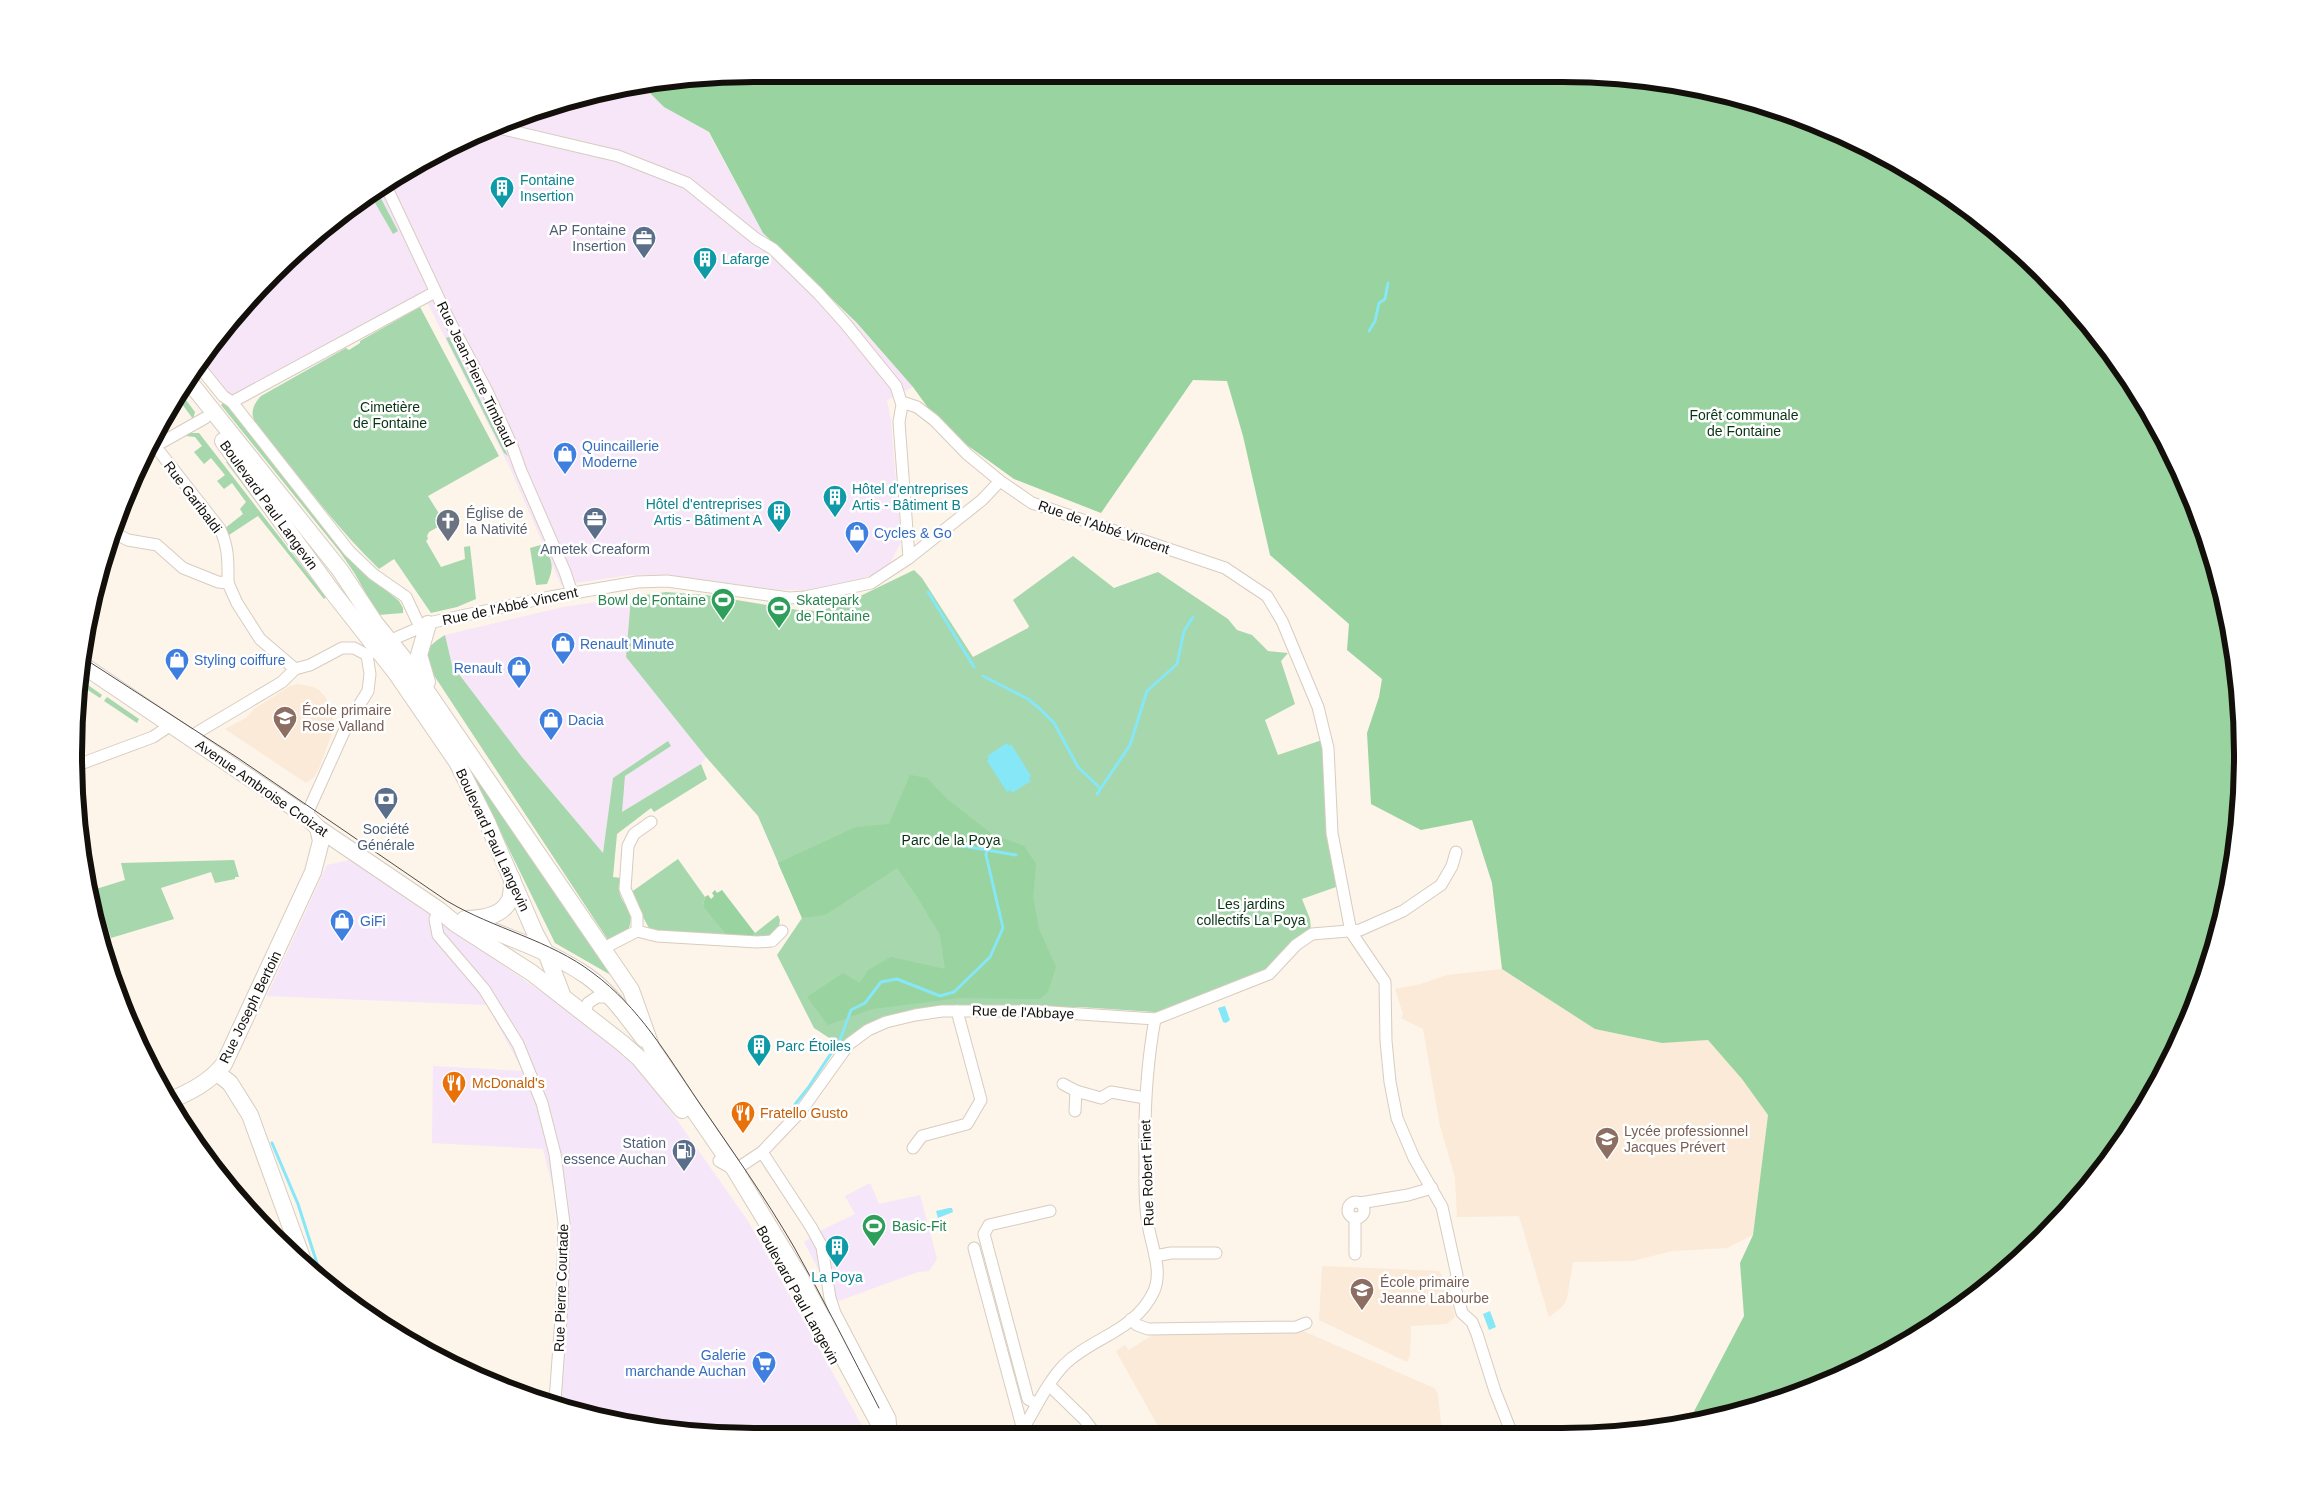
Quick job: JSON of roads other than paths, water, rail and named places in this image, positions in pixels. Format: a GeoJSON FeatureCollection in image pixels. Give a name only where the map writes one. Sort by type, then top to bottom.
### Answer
{"type":"FeatureCollection","features":[{"type":"Feature","properties":{"kind":"main road","name":"Boulevard Paul Langevin"},"geometry":{"type":"LineString","coordinates":[[193,386],[340,570],[378,649],[436,705],[631,990],[652,1049],[735,1170],[801,1279],[880,1428]]}},
{"type":"Feature","properties":{"kind":"main road","name":"Boulevard Paul Langevin"},"geometry":{"type":"LineString","coordinates":[[187,396],[378,649],[457,762],[535,933],[548,955],[563,997],[639,1058],[693,1123],[719,1161],[804,1303],[870,1428]]}},
{"type":"Feature","properties":{"kind":"main road"},"geometry":{"type":"LineString","coordinates":[[424,626],[419,655],[436,705]]}},
{"type":"Feature","properties":{"kind":"main road","name":"Avenue Ambroise Croizat"},"geometry":{"type":"LineString","coordinates":[[88,669],[192,738],[342,844],[440,910],[456,924],[532,973],[563,997]]}},
{"type":"Feature","properties":{"kind":"main road","name":"Rue Joseph Bertoin"},"geometry":{"type":"LineString","coordinates":[[177,1098],[193,1090],[217,1073],[242,1026],[313,872],[321,840],[312,822]]}},
{"type":"Feature","properties":{"kind":"main road","name":"Rue Joseph Bertoin"},"geometry":{"type":"LineString","coordinates":[[306,890],[312,822]]}},
{"type":"Feature","properties":{"kind":"main road","name":"Rue Joseph Bertoin"},"geometry":{"type":"LineString","coordinates":[[313,872],[331,850],[342,844]]}},
{"type":"Feature","properties":{"kind":"main road","name":"Avenue Ambroise Croizat"},"geometry":{"type":"LineString","coordinates":[[460,919],[479,919],[499,912],[510,900],[512,879]]}},
{"type":"Feature","properties":{"kind":"main road","name":"Avenue Ambroise Croizat"},"geometry":{"type":"LineString","coordinates":[[440,910],[548,955],[588,977],[610,997],[652,1049]]}},
{"type":"Feature","properties":{"kind":"main road","name":"Boulevard Paul Langevin"},"geometry":{"type":"LineString","coordinates":[[614,967],[627,1017]]}},
{"type":"Feature","properties":{"kind":"main road"},"geometry":{"type":"LineString","coordinates":[[601,1026],[612,1025],[627,1017]]}},
{"type":"Feature","properties":{"kind":"main road"},"geometry":{"type":"LineString","coordinates":[[217,1073],[230,1083],[250,1115],[299,1249]]}},
{"type":"Feature","properties":{"kind":"street"},"geometry":{"type":"LineString","coordinates":[[508,130],[618,156],[687,183],[755,238],[773,249],[818,293],[896,386],[902,402],[899,422],[909,558]]}},
{"type":"Feature","properties":{"kind":"street","name":"Rue Jean-Pierre Timbaud"},"geometry":{"type":"LineString","coordinates":[[388,191],[435,292],[487,391],[512,446],[572,593]]}},
{"type":"Feature","properties":{"kind":"street"},"geometry":{"type":"LineString","coordinates":[[232,402],[435,292]]}},
{"type":"Feature","properties":{"kind":"street"},"geometry":{"type":"LineString","coordinates":[[203,371],[223,396],[232,402],[349,551],[373,574],[406,598],[424,626]]}},
{"type":"Feature","properties":{"kind":"street"},"geometry":{"type":"LineString","coordinates":[[902,402],[917,407],[934,420],[967,454],[1000,481]]}},
{"type":"Feature","properties":{"kind":"street"},"geometry":{"type":"LineString","coordinates":[[161,441],[205,418]]}},
{"type":"Feature","properties":{"kind":"street","name":"Rue Garibaldi"},"geometry":{"type":"LineString","coordinates":[[156,451],[220,529],[226,544],[229,560],[228,583]]}},
{"type":"Feature","properties":{"kind":"street","name":"Rue de l'Abbé Vincent"},"geometry":{"type":"LineString","coordinates":[[378,649],[424,626],[572,593],[637,582],[667,581],[772,597],[806,597],[870,583],[909,558],[982,500],[1000,481],[1032,503],[1225,568],[1267,596],[1282,620],[1318,707],[1328,748],[1332,833],[1351,932]]}},
{"type":"Feature","properties":{"kind":"street"},"geometry":{"type":"LineString","coordinates":[[119,536],[128,540],[156,545],[183,568],[210,580],[228,583],[237,603],[260,639],[295,668]]}},
{"type":"Feature","properties":{"kind":"street"},"geometry":{"type":"LineString","coordinates":[[192,738],[198,732],[282,682],[295,668],[310,666],[342,648],[378,649],[370,674],[368,691],[347,725],[312,822]]}},
{"type":"Feature","properties":{"kind":"street"},"geometry":{"type":"LineString","coordinates":[[82,763],[153,737],[171,725]]}},
{"type":"Feature","properties":{"kind":"street"},"geometry":{"type":"LineString","coordinates":[[637,931],[637,916],[625,889],[628,846],[634,834],[651,822]]}},
{"type":"Feature","properties":{"kind":"street","name":"Rue de l'Abbaye"},"geometry":{"type":"LineString","coordinates":[[735,1170],[762,1152],[801,1110],[839,1056],[858,1036],[881,1024],[916,1015],[957,1011],[1036,1012],[1155,1019],[1269,974],[1296,945],[1312,934],[1351,932],[1403,911],[1436,890],[1446,878],[1456,852]]}},
{"type":"Feature","properties":{"kind":"street","name":"Rue Pierre Courtade"},"geometry":{"type":"LineString","coordinates":[[440,910],[435,919],[438,935],[484,989],[518,1044],[542,1103],[555,1154],[564,1223],[562,1304],[556,1397]]}},
{"type":"Feature","properties":{"kind":"street"},"geometry":{"type":"LineString","coordinates":[[602,949],[637,931],[658,936],[768,942],[782,931]]}},
{"type":"Feature","properties":{"kind":"street"},"geometry":{"type":"LineString","coordinates":[[1351,932],[1385,982],[1386,1041],[1390,1082],[1397,1118],[1414,1158],[1442,1207],[1457,1275],[1454,1284],[1462,1313],[1472,1322],[1510,1428]]}},
{"type":"Feature","properties":{"kind":"street"},"geometry":{"type":"LineString","coordinates":[[585,1013],[588,1003],[597,996],[610,997]]}},
{"type":"Feature","properties":{"kind":"street"},"geometry":{"type":"LineString","coordinates":[[913,1148],[922,1136],[966,1124],[981,1100],[957,1011]]}},
{"type":"Feature","properties":{"kind":"street","name":"Rue Robert Finet"},"geometry":{"type":"LineString","coordinates":[[1024,1428],[1048,1385],[1065,1364],[1086,1348],[1118,1331],[1141,1311],[1154,1290],[1157,1279],[1155,1256],[1145,1201],[1145,1098],[1147,1064],[1155,1019]]}},
{"type":"Feature","properties":{"kind":"street"},"geometry":{"type":"LineString","coordinates":[[1063,1084],[1076,1091],[1101,1098],[1111,1092],[1145,1098]]}},
{"type":"Feature","properties":{"kind":"street"},"geometry":{"type":"LineString","coordinates":[[1075,1111],[1076,1091]]}},
{"type":"Feature","properties":{"kind":"street","name":"Boulevard Paul Langevin"},"geometry":{"type":"LineString","coordinates":[[762,1152],[822,1247],[835,1313],[890,1418],[891,1428]]}},
{"type":"Feature","properties":{"kind":"street","name":"Boulevard Paul Langevin"},"geometry":{"type":"LineString","coordinates":[[719,1161],[735,1170]]}},
{"type":"Feature","properties":{"kind":"street"},"geometry":{"type":"LineString","coordinates":[[1355,1254],[1355,1218],[1349,1212],[1349,1207],[1352,1203],[1408,1195],[1432,1188]]}},
{"type":"Feature","properties":{"kind":"street"},"geometry":{"type":"LineString","coordinates":[[1038,1404],[1028,1399],[984,1234],[989,1224],[1050,1211]]}},
{"type":"Feature","properties":{"kind":"street","name":"Rue Robert Finet"},"geometry":{"type":"LineString","coordinates":[[974,1248],[1021,1428]]}},
{"type":"Feature","properties":{"kind":"street"},"geometry":{"type":"LineString","coordinates":[[1155,1256],[1171,1253],[1216,1253]]}},
{"type":"Feature","properties":{"kind":"street"},"geometry":{"type":"LineString","coordinates":[[1131,1318],[1137,1325],[1148,1329],[1296,1326],[1306,1323]]}},
{"type":"Feature","properties":{"kind":"street"},"geometry":{"type":"LineString","coordinates":[[1048,1385],[1091,1428]]}},
{"type":"Feature","properties":{"kind":"water"},"geometry":{"type":"Polygon","coordinates":[[[1007,743],[1009,746],[1011,744],[1031,776],[1029,778],[1031,781],[1012,793],[1010,790],[1007,792],[987,761],[989,759],[987,756],[1007,743]]]}},
{"type":"Feature","properties":{"kind":"water"},"geometry":{"type":"Polygon","coordinates":[[[1225,1006],[1230,1020],[1226,1023],[1223,1022],[1218,1008],[1225,1006]]]}},
{"type":"Feature","properties":{"kind":"water"},"geometry":{"type":"Polygon","coordinates":[[[952,1208],[953,1212],[938,1218],[936,1211],[952,1208]]]}},
{"type":"Feature","properties":{"kind":"water"},"geometry":{"type":"Polygon","coordinates":[[[1490,1311],[1496,1327],[1489,1330],[1483,1314],[1490,1311]]]}},
{"type":"Feature","properties":{"kind":"waterway"},"geometry":{"type":"LineString","coordinates":[[1369,331],[1375,321],[1379,303],[1385,299],[1388,283]]}},
{"type":"Feature","properties":{"kind":"waterway"},"geometry":{"type":"LineString","coordinates":[[928,592],[974,667]]}},
{"type":"Feature","properties":{"kind":"waterway"},"geometry":{"type":"LineString","coordinates":[[1097,794],[1130,745],[1147,691],[1177,664],[1184,631],[1193,617]]}},
{"type":"Feature","properties":{"kind":"waterway"},"geometry":{"type":"LineString","coordinates":[[983,676],[1028,699],[1040,709],[1054,723],[1078,767],[1100,788]]}},
{"type":"Feature","properties":{"kind":"waterway"},"geometry":{"type":"LineString","coordinates":[[957,845],[1016,855]]}},
{"type":"Feature","properties":{"kind":"waterway"},"geometry":{"type":"LineString","coordinates":[[789,1112],[808,1088],[840,1040],[851,1010],[865,1003],[881,982],[897,979],[940,996],[954,992],[990,957],[1003,928],[986,855],[987,849]]}},
{"type":"Feature","properties":{"kind":"waterway"},"geometry":{"type":"LineString","coordinates":[[272,1143],[298,1204],[318,1266]]}},
{"type":"Feature","properties":{"kind":"tram line"},"geometry":{"type":"LineString","coordinates":[[89,662],[238,758],[447,901],[465,911],[559,952],[593,973],[609,986],[638,1016],[663,1049],[771,1210],[816,1287],[879,1408]]}},
{"type":"Feature","properties":{"kind":"place","name":"Fontaine Insertion"},"geometry":{"type":"Point","coordinates":[502,209]}},
{"type":"Feature","properties":{"kind":"place","name":"AP Fontaine Insertion"},"geometry":{"type":"Point","coordinates":[644,259]}},
{"type":"Feature","properties":{"kind":"place","name":"Lafarge"},"geometry":{"type":"Point","coordinates":[705,280]}},
{"type":"Feature","properties":{"kind":"place","name":"Quincaillerie Moderne"},"geometry":{"type":"Point","coordinates":[565,475]}},
{"type":"Feature","properties":{"kind":"place","name":"Hôtel d'entreprises Artis - Bâtiment B"},"geometry":{"type":"Point","coordinates":[835,518]}},
{"type":"Feature","properties":{"kind":"place","name":"Hôtel d'entreprises Artis - Bâtiment A"},"geometry":{"type":"Point","coordinates":[779,533]}},
{"type":"Feature","properties":{"kind":"place","name":"Ametek Creaform"},"geometry":{"type":"Point","coordinates":[595,540]}},
{"type":"Feature","properties":{"kind":"place","name":"Église de la Nativité"},"geometry":{"type":"Point","coordinates":[448,542]}},
{"type":"Feature","properties":{"kind":"place","name":"Cycles & Go"},"geometry":{"type":"Point","coordinates":[857,554]}},
{"type":"Feature","properties":{"kind":"place","name":"Bowl de Fontaine"},"geometry":{"type":"Point","coordinates":[723,621]}},
{"type":"Feature","properties":{"kind":"place","name":"Skatepark de Fontaine"},"geometry":{"type":"Point","coordinates":[779,629]}},
{"type":"Feature","properties":{"kind":"place","name":"Renault Minute"},"geometry":{"type":"Point","coordinates":[563,665]}},
{"type":"Feature","properties":{"kind":"place","name":"Styling coiffure"},"geometry":{"type":"Point","coordinates":[177,681]}},
{"type":"Feature","properties":{"kind":"place","name":"Renault"},"geometry":{"type":"Point","coordinates":[519,689]}},
{"type":"Feature","properties":{"kind":"place","name":"École primaire Rose Valland"},"geometry":{"type":"Point","coordinates":[285,739]}},
{"type":"Feature","properties":{"kind":"place","name":"Dacia"},"geometry":{"type":"Point","coordinates":[551,741]}},
{"type":"Feature","properties":{"kind":"place","name":"Société Générale"},"geometry":{"type":"Point","coordinates":[386,820]}},
{"type":"Feature","properties":{"kind":"place","name":"GiFi"},"geometry":{"type":"Point","coordinates":[342,942]}},
{"type":"Feature","properties":{"kind":"place","name":"Parc Étoiles"},"geometry":{"type":"Point","coordinates":[759,1067]}},
{"type":"Feature","properties":{"kind":"place","name":"McDonald's"},"geometry":{"type":"Point","coordinates":[454,1104]}},
{"type":"Feature","properties":{"kind":"place","name":"Fratello Gusto"},"geometry":{"type":"Point","coordinates":[743,1134]}},
{"type":"Feature","properties":{"kind":"place","name":"Lycée professionnel Jacques Prévert"},"geometry":{"type":"Point","coordinates":[1607,1160]}},
{"type":"Feature","properties":{"kind":"place","name":"Station essence Auchan"},"geometry":{"type":"Point","coordinates":[684,1172]}},
{"type":"Feature","properties":{"kind":"place","name":"Basic-Fit"},"geometry":{"type":"Point","coordinates":[874,1247]}},
{"type":"Feature","properties":{"kind":"place","name":"La Poya"},"geometry":{"type":"Point","coordinates":[837,1268]}},
{"type":"Feature","properties":{"kind":"place","name":"École primaire Jeanne Labourbe"},"geometry":{"type":"Point","coordinates":[1362,1311]}},
{"type":"Feature","properties":{"kind":"place","name":"Galerie marchande Auchan"},"geometry":{"type":"Point","coordinates":[764,1384]}},
{"type":"Feature","properties":{"kind":"park label","name":"Cimetière de Fontaine"},"geometry":{"type":"Point","coordinates":[390,416]}},
{"type":"Feature","properties":{"kind":"park label","name":"Forêt communale de Fontaine"},"geometry":{"type":"Point","coordinates":[1744,424]}},
{"type":"Feature","properties":{"kind":"park label","name":"Parc de la Poya"},"geometry":{"type":"Point","coordinates":[951,840]}},
{"type":"Feature","properties":{"kind":"park label","name":"Les jardins collectifs La Poya"},"geometry":{"type":"Point","coordinates":[1251,912]}}]}
